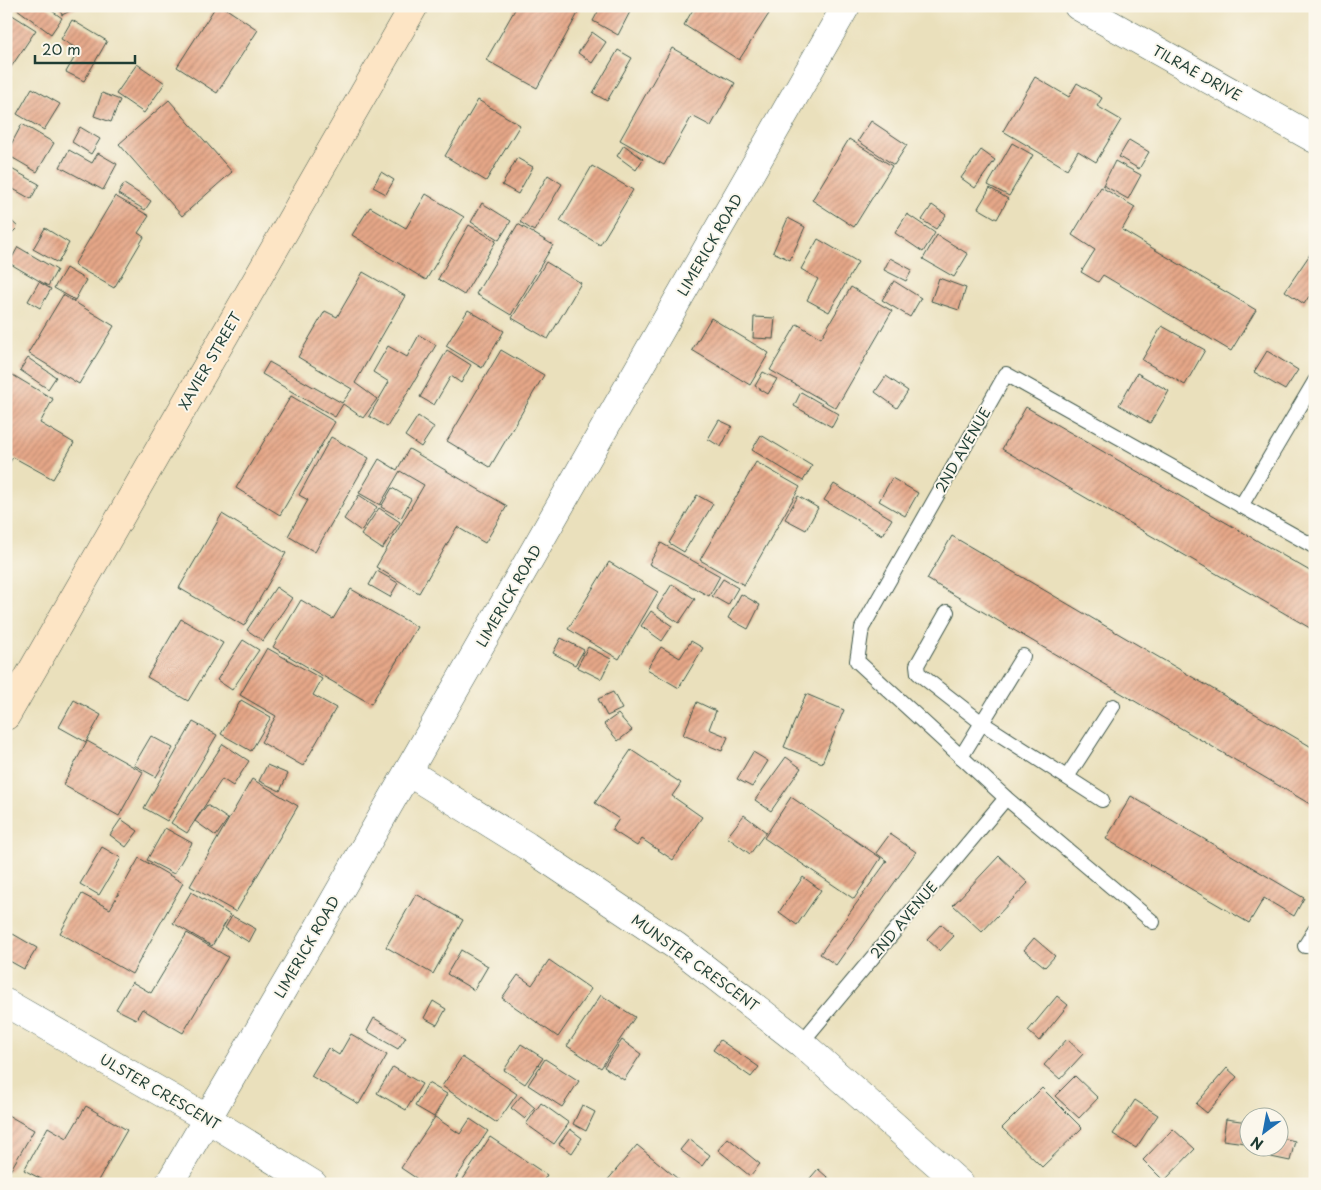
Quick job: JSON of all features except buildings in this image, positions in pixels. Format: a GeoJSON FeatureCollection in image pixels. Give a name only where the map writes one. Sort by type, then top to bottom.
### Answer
{"type":"FeatureCollection","features":[{"type":"Feature","properties":{"kind":"main road","name":"XAVIER STREET"},"geometry":{"type":"LineString","coordinates":[[6,716],[414,6]]}},
{"type":"Feature","properties":{"kind":"street","name":"LIMERICK ROAD"},"geometry":{"type":"LineString","coordinates":[[169,1184],[408,772],[846,6]]}},
{"type":"Feature","properties":{"kind":"street","name":"TILRAE DRIVE"},"geometry":{"type":"LineString","coordinates":[[1078,6],[1315,139]]}},
{"type":"Feature","properties":{"kind":"street","name":"MUNSTER CRESCENT"},"geometry":{"type":"LineString","coordinates":[[408,772],[527,846],[676,946],[802,1043],[960,1184]]}},
{"type":"Feature","properties":{"kind":"street","name":"ULSTER CRESCENT"},"geometry":{"type":"LineString","coordinates":[[6,1003],[206,1118],[313,1184]]}},
{"type":"Feature","properties":{"kind":"lane","name":"2ND AVENUE"},"geometry":{"type":"LineString","coordinates":[[1152,922],[1006,798],[857,661],[862,628],[1006,374],[1315,547]]}},
{"type":"Feature","properties":{"kind":"lane"},"geometry":{"type":"LineString","coordinates":[[1241,506],[1315,381]]}},
{"type":"Feature","properties":{"kind":"lane"},"geometry":{"type":"LineString","coordinates":[[947,612],[917,665],[918,672],[982,723],[1102,800]]}},
{"type":"Feature","properties":{"kind":"lane"},"geometry":{"type":"LineString","coordinates":[[961,757],[1023,656]]}},
{"type":"Feature","properties":{"kind":"lane"},"geometry":{"type":"LineString","coordinates":[[1066,777],[1113,706]]}},
{"type":"Feature","properties":{"kind":"lane","name":"2ND AVENUE"},"geometry":{"type":"LineString","coordinates":[[802,1043],[1006,798]]}},
{"type":"Feature","properties":{"kind":"lane"},"geometry":{"type":"LineString","coordinates":[[1305,946],[1315,930]]}}]}
